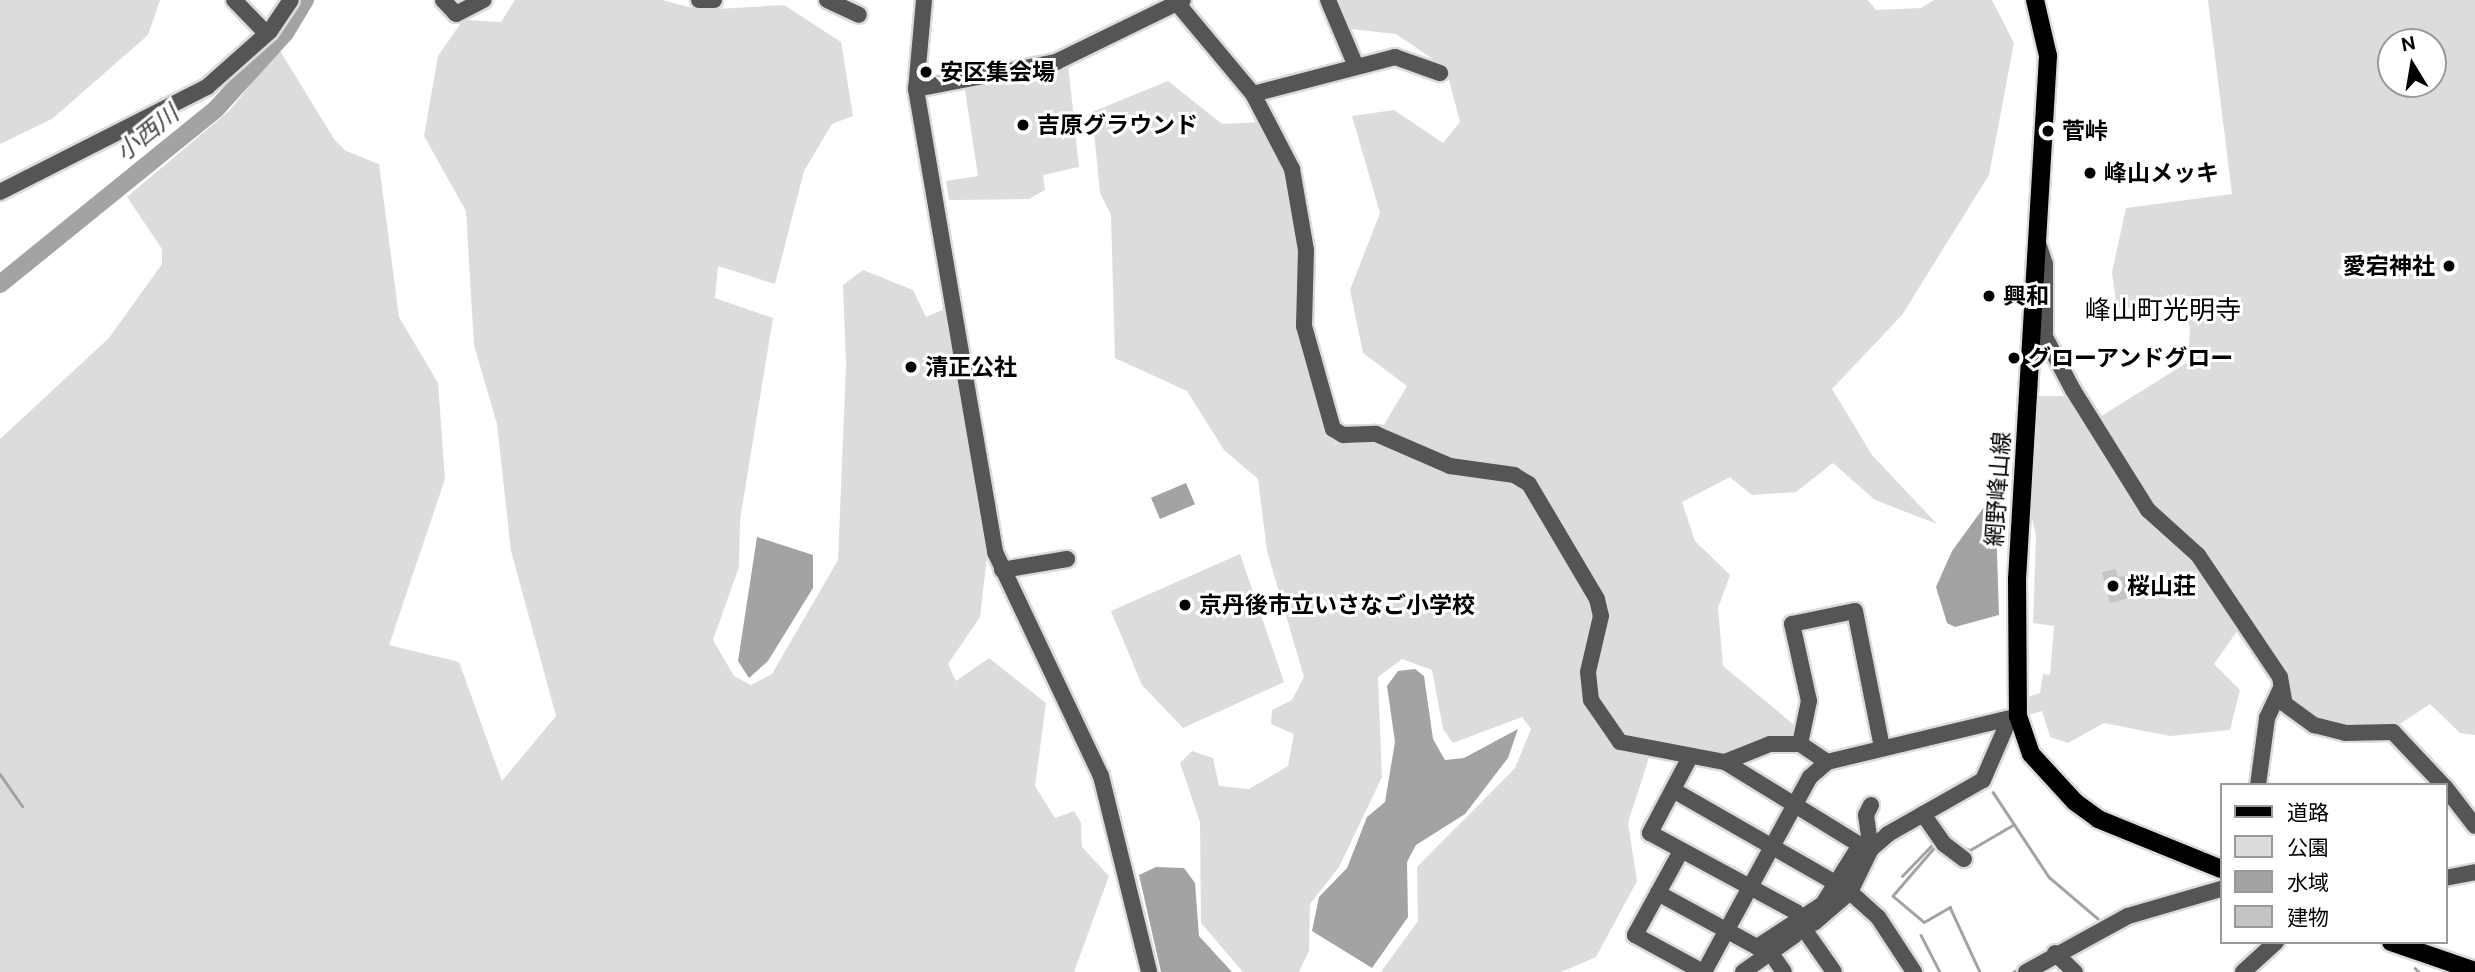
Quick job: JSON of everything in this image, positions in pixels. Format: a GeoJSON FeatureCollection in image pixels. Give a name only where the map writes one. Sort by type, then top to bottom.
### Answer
{"type":"FeatureCollection","features":[{"type":"Feature","properties":{"kind":"main road","name":"網野峰山線"},"geometry":{"type":"LineString","coordinates":[[2035,0],[2048,56],[2039,246],[2017,579],[2014,718],[2036,762],[2075,803],[2098,819],[2220,869]]}},
{"type":"Feature","properties":{"kind":"main road"},"geometry":{"type":"LineString","coordinates":[[2397,944],[2475,971]]}},
{"type":"Feature","properties":{"kind":"street"},"geometry":{"type":"LineString","coordinates":[[234,0],[267,33]]}},
{"type":"Feature","properties":{"kind":"street"},"geometry":{"type":"LineString","coordinates":[[0,192],[206,87],[267,33],[292,0]]}},
{"type":"Feature","properties":{"kind":"street"},"geometry":{"type":"LineString","coordinates":[[443,0],[456,14],[484,0]]}},
{"type":"Feature","properties":{"kind":"street"},"geometry":{"type":"LineString","coordinates":[[699,0],[714,0]]}},
{"type":"Feature","properties":{"kind":"street"},"geometry":{"type":"LineString","coordinates":[[827,0],[859,15]]}},
{"type":"Feature","properties":{"kind":"street"},"geometry":{"type":"LineString","coordinates":[[924,0],[916,89],[973,444],[1002,570],[1101,776],[1149,972]]}},
{"type":"Feature","properties":{"kind":"street"},"geometry":{"type":"LineString","coordinates":[[1328,0],[1355,64]]}},
{"type":"Feature","properties":{"kind":"street"},"geometry":{"type":"LineString","coordinates":[[916,89],[1056,62],[1180,1],[1253,94],[1292,169],[1306,250],[1304,326],[1333,429],[1343,435],[1376,434],[1450,466],[1514,475],[1530,484],[1597,599],[1601,616],[1588,672],[1591,700],[1605,726],[1620,742],[1725,762],[1858,839],[1845,888]]}},
{"type":"Feature","properties":{"kind":"street"},"geometry":{"type":"LineString","coordinates":[[1253,94],[1355,64],[1395,57],[1440,73]]}},
{"type":"Feature","properties":{"kind":"street"},"geometry":{"type":"LineString","coordinates":[[2039,246],[2045,264],[2045,337],[2089,418],[2148,510],[2197,555],[2280,677],[2281,688],[2293,714],[2314,725],[2346,733],[2393,732],[2441,783]]}},
{"type":"Feature","properties":{"kind":"street"},"geometry":{"type":"LineString","coordinates":[[1002,570],[1067,559]]}},
{"type":"Feature","properties":{"kind":"street"},"geometry":{"type":"LineString","coordinates":[[1800,744],[1808,701],[1792,624],[1855,611],[1882,747]]}},
{"type":"Feature","properties":{"kind":"street"},"geometry":{"type":"LineString","coordinates":[[2259,783],[2267,718],[2281,688]]}},
{"type":"Feature","properties":{"kind":"street"},"geometry":{"type":"LineString","coordinates":[[1681,851],[1635,935],[1704,972],[1796,803],[1827,762],[2014,718]]}},
{"type":"Feature","properties":{"kind":"street"},"geometry":{"type":"LineString","coordinates":[[1743,972],[1845,888],[1871,849],[1923,814],[1983,780],[2014,718]]}},
{"type":"Feature","properties":{"kind":"street"},"geometry":{"type":"LineString","coordinates":[[1725,762],[1770,744],[1800,744],[1827,762]]}},
{"type":"Feature","properties":{"kind":"street"},"geometry":{"type":"LineString","coordinates":[[1690,757],[1650,833],[1796,912],[1834,972]]}},
{"type":"Feature","properties":{"kind":"street"},"geometry":{"type":"LineString","coordinates":[[1673,790],[1845,888],[1878,917],[1914,972]]}},
{"type":"Feature","properties":{"kind":"street"},"geometry":{"type":"LineString","coordinates":[[2447,790],[2475,826]]}},
{"type":"Feature","properties":{"kind":"street"},"geometry":{"type":"LineString","coordinates":[[1871,805],[1866,815],[1871,849]]}},
{"type":"Feature","properties":{"kind":"street"},"geometry":{"type":"LineString","coordinates":[[1923,814],[1944,844],[1964,859]]}},
{"type":"Feature","properties":{"kind":"street"},"geometry":{"type":"LineString","coordinates":[[2447,878],[2475,873]]}},
{"type":"Feature","properties":{"kind":"street"},"geometry":{"type":"LineString","coordinates":[[2026,972],[2055,953],[2152,906],[2220,889]]}},
{"type":"Feature","properties":{"kind":"street"},"geometry":{"type":"LineString","coordinates":[[1658,893],[1757,947],[1802,925]]}},
{"type":"Feature","properties":{"kind":"street"},"geometry":{"type":"LineString","coordinates":[[2243,972],[2274,944]]}},
{"type":"Feature","properties":{"kind":"street"},"geometry":{"type":"LineString","coordinates":[[1770,952],[1784,972]]}},
{"type":"Feature","properties":{"kind":"street"},"geometry":{"type":"LineString","coordinates":[[2055,953],[2075,972]]}},
{"type":"Feature","properties":{"kind":"green space"},"geometry":{"type":"Polygon","coordinates":[[[0,0],[160,0],[148,35],[52,119],[0,144],[0,0]]]}},
{"type":"Feature","properties":{"kind":"green space"},"geometry":{"type":"Polygon","coordinates":[[[515,0],[662,0],[700,10],[784,5],[841,42],[853,116],[832,124],[804,171],[775,284],[718,266],[715,298],[773,318],[740,520],[739,567],[713,640],[734,676],[751,685],[772,674],[838,560],[846,365],[843,285],[863,270],[913,290],[926,317],[945,309],[988,548],[980,617],[948,664],[956,681],[989,658],[1046,703],[1035,786],[1055,818],[1074,811],[1081,823],[1082,847],[1109,876],[1074,972],[0,972],[0,439],[109,338],[162,264],[162,249],[127,197],[230,110],[279,49],[334,139],[346,151],[379,164],[399,317],[438,383],[445,479],[389,645],[459,662],[502,781],[556,716],[511,551],[497,424],[474,345],[466,211],[424,136],[438,56],[463,20],[501,22],[515,0]]]}},
{"type":"Feature","properties":{"kind":"green space"},"geometry":{"type":"Polygon","coordinates":[[[1338,0],[1868,0],[1876,10],[1921,8],[1934,0],[1992,0],[2014,43],[1989,175],[1902,315],[1832,389],[1872,455],[1937,524],[1875,500],[1833,463],[1796,492],[1752,495],[1730,477],[1682,502],[1695,541],[1730,575],[1718,608],[1723,666],[1798,728],[1793,740],[1724,755],[1653,745],[1628,823],[1637,881],[1596,957],[1561,972],[1381,972],[1418,921],[1417,867],[1515,768],[1531,729],[1522,717],[1453,743],[1443,729],[1432,670],[1402,659],[1378,677],[1382,777],[1339,867],[1310,904],[1309,951],[1299,972],[1243,972],[1201,923],[1200,822],[1180,763],[1192,751],[1213,758],[1219,786],[1249,789],[1288,766],[1294,734],[1271,724],[1272,710],[1292,700],[1304,677],[1267,551],[1258,479],[1224,450],[1187,391],[1115,358],[1111,215],[1100,193],[1092,112],[1168,81],[1222,124],[1264,122],[1278,144],[1302,249],[1297,326],[1305,364],[1335,444],[1373,443],[1407,386],[1363,353],[1350,290],[1380,213],[1352,116],[1394,110],[1443,143],[1460,122],[1446,68],[1396,34],[1350,29],[1338,0]]]}},
{"type":"Feature","properties":{"kind":"green space"},"geometry":{"type":"Polygon","coordinates":[[[2208,0],[2475,0],[2475,735],[2460,733],[2430,704],[2394,728],[2347,731],[2296,711],[2283,675],[2095,420],[2188,362],[2190,326],[2169,304],[2117,309],[2112,272],[2126,208],[2232,194],[2208,0]]]}},
{"type":"Feature","properties":{"kind":"green space","name":"吉原グラウンド"},"geometry":{"type":"Polygon","coordinates":[[[1068,64],[1079,167],[1043,175],[1045,190],[1029,199],[949,200],[946,181],[978,176],[964,84],[1068,64]]]}},
{"type":"Feature","properties":{"kind":"green space"},"geometry":{"type":"Polygon","coordinates":[[[2036,396],[2073,396],[2153,527],[2184,548],[2240,627],[2214,664],[2240,690],[2230,730],[2170,736],[2104,723],[2068,743],[2050,737],[2042,711],[2029,715],[2028,697],[2040,693],[2043,674],[2050,675],[2054,626],[2033,623],[2036,535],[2030,510],[2036,396]]]}},
{"type":"Feature","properties":{"kind":"green space"},"geometry":{"type":"Polygon","coordinates":[[[1240,554],[1284,682],[1183,728],[1142,685],[1111,611],[1240,554]]]}},
{"type":"Feature","properties":{"kind":"water"},"geometry":{"type":"Polygon","coordinates":[[[1186,483],[1195,504],[1160,519],[1151,498],[1186,483]]]}},
{"type":"Feature","properties":{"kind":"water"},"geometry":{"type":"Polygon","coordinates":[[[1995,492],[1999,615],[1955,627],[1947,623],[1936,587],[1952,551],[1995,492]]]}},
{"type":"Feature","properties":{"kind":"water"},"geometry":{"type":"Polygon","coordinates":[[[757,537],[813,555],[813,588],[768,661],[749,678],[738,661],[757,537]]]}},
{"type":"Feature","properties":{"kind":"water"},"geometry":{"type":"Polygon","coordinates":[[[1415,669],[1424,676],[1433,739],[1445,760],[1464,758],[1518,729],[1508,758],[1465,814],[1416,845],[1407,862],[1408,917],[1372,968],[1312,931],[1319,897],[1347,868],[1367,817],[1385,802],[1395,742],[1387,686],[1398,671],[1415,669]]]}},
{"type":"Feature","properties":{"kind":"water"},"geometry":{"type":"Polygon","coordinates":[[[1156,867],[1184,868],[1195,883],[1199,936],[1232,972],[1161,972],[1139,875],[1156,867]]]}},
{"type":"Feature","properties":{"kind":"building","name":"桜山荘"},"geometry":{"type":"Polygon","coordinates":[[[2116,569],[2118,577],[2125,576],[2129,598],[2110,603],[2102,572],[2116,569]]]}},
{"type":"Feature","properties":{"kind":"waterway","name":"小西川"},"geometry":{"type":"LineString","coordinates":[[0,284],[216,109],[285,33],[305,0]]}},
{"type":"Feature","properties":{"kind":"waterway"},"geometry":{"type":"LineString","coordinates":[[0,774],[22,806]]}},
{"type":"Feature","properties":{"kind":"waterway"},"geometry":{"type":"LineString","coordinates":[[1993,792],[2049,877],[2102,922]]}},
{"type":"Feature","properties":{"kind":"waterway"},"geometry":{"type":"LineString","coordinates":[[1960,847],[1970,850],[2013,825]]}},
{"type":"Feature","properties":{"kind":"waterway"},"geometry":{"type":"LineString","coordinates":[[1902,876],[1935,842]]}},
{"type":"Feature","properties":{"kind":"waterway"},"geometry":{"type":"LineString","coordinates":[[1937,845],[1893,896],[1924,922],[1950,907],[1980,972]]}},
{"type":"Feature","properties":{"kind":"waterway"},"geometry":{"type":"LineString","coordinates":[[2146,903],[2160,899]]}},
{"type":"Feature","properties":{"kind":"waterway"},"geometry":{"type":"LineString","coordinates":[[2055,947],[2092,927]]}},
{"type":"Feature","properties":{"kind":"waterway"},"geometry":{"type":"LineString","coordinates":[[1921,935],[1940,972]]}},
{"type":"Feature","properties":{"kind":"waterway"},"geometry":{"type":"LineString","coordinates":[[2013,972],[2022,967]]}},
{"type":"Feature","properties":{"kind":"waterway"},"geometry":{"type":"LineString","coordinates":[[2415,968],[2419,972]]}},
{"type":"Feature","properties":{"kind":"place","name":"安区集会場"},"geometry":{"type":"Point","coordinates":[926,72]}},
{"type":"Feature","properties":{"kind":"place","name":"吉原グラウンド"},"geometry":{"type":"Point","coordinates":[1023,125]}},
{"type":"Feature","properties":{"kind":"place","name":"菅峠"},"geometry":{"type":"Point","coordinates":[2048,131]}},
{"type":"Feature","properties":{"kind":"place","name":"峰山メッキ"},"geometry":{"type":"Point","coordinates":[2090,173]}},
{"type":"Feature","properties":{"kind":"place","name":"愛宕神社"},"geometry":{"type":"Point","coordinates":[2449,266]}},
{"type":"Feature","properties":{"kind":"place","name":"興和"},"geometry":{"type":"Point","coordinates":[1989,296]}},
{"type":"Feature","properties":{"kind":"place","name":"グローアンドグロー"},"geometry":{"type":"Point","coordinates":[2014,358]}},
{"type":"Feature","properties":{"kind":"place","name":"清正公社"},"geometry":{"type":"Point","coordinates":[911,367]}},
{"type":"Feature","properties":{"kind":"place","name":"桜山荘"},"geometry":{"type":"Point","coordinates":[2113,586]}},
{"type":"Feature","properties":{"kind":"place","name":"京丹後市立いさなご小学校"},"geometry":{"type":"Point","coordinates":[1185,605]}},
{"type":"Feature","properties":{"kind":"district","name":"峰山町光明寺"},"geometry":{"type":"Point","coordinates":[2163,311]}}]}
